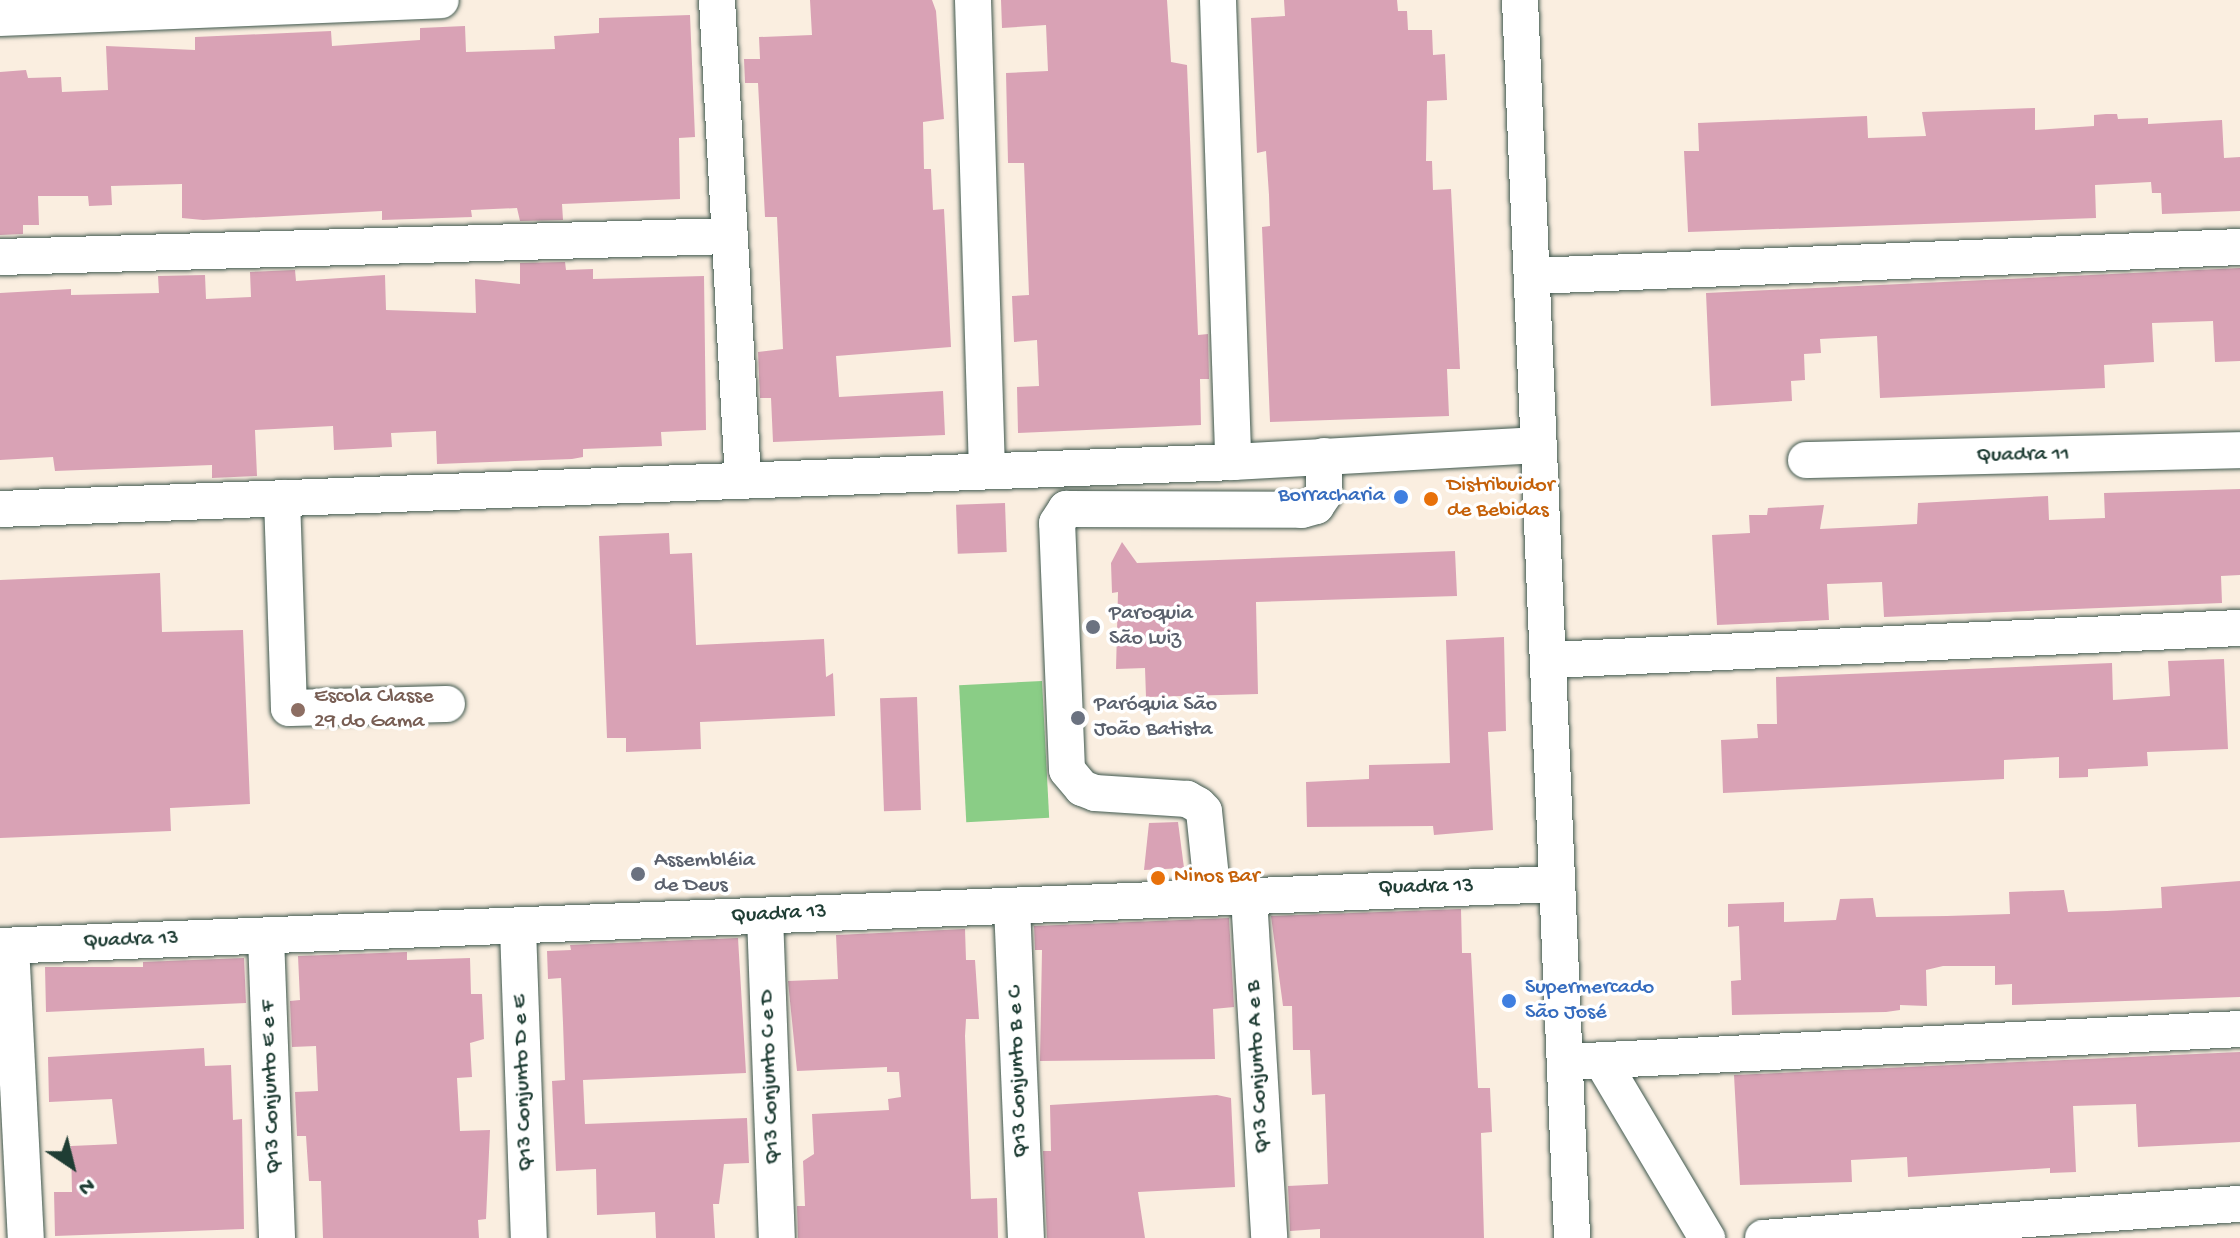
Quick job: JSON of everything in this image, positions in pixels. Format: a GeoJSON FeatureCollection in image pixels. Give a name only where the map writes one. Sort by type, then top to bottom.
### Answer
{"type":"FeatureCollection","features":[{"type":"Feature","properties":{"kind":"street"},"geometry":{"type":"LineString","coordinates":[[0,18],[441,0]]}},
{"type":"Feature","properties":{"kind":"street"},"geometry":{"type":"LineString","coordinates":[[717,0],[743,478]]}},
{"type":"Feature","properties":{"kind":"street"},"geometry":{"type":"LineString","coordinates":[[973,0],[987,469]]}},
{"type":"Feature","properties":{"kind":"street"},"geometry":{"type":"LineString","coordinates":[[1218,0],[1233,462]]}},
{"type":"Feature","properties":{"kind":"street"},"geometry":{"type":"LineString","coordinates":[[1520,0],[1572,1238]]}},
{"type":"Feature","properties":{"kind":"street"},"geometry":{"type":"LineString","coordinates":[[0,257],[730,236]]}},
{"type":"Feature","properties":{"kind":"street"},"geometry":{"type":"LineString","coordinates":[[1533,276],[2240,247]]}},
{"type":"Feature","properties":{"kind":"street"},"geometry":{"type":"LineString","coordinates":[[0,509],[743,478],[1233,462],[1539,445]]}},
{"type":"Feature","properties":{"kind":"street","name":"Quadra 11"},"geometry":{"type":"LineString","coordinates":[[1806,460],[2240,450]]}},
{"type":"Feature","properties":{"kind":"street"},"geometry":{"type":"LineString","coordinates":[[1213,897],[1204,811],[1198,805],[1187,799],[1095,793],[1073,781],[1067,770],[1057,523],[1066,509],[1302,510],[1316,506],[1324,494],[1324,456]]}},
{"type":"Feature","properties":{"kind":"street"},"geometry":{"type":"LineString","coordinates":[[282,498],[289,708],[447,704]]}},
{"type":"Feature","properties":{"kind":"street"},"geometry":{"type":"LineString","coordinates":[[1550,660],[2240,628]]}},
{"type":"Feature","properties":{"kind":"street","name":"Quadra 13"},"geometry":{"type":"LineString","coordinates":[[6,946],[518,928],[1557,884]]}},
{"type":"Feature","properties":{"kind":"street","name":"Q13 Conjunto A e B"},"geometry":{"type":"LineString","coordinates":[[1249,897],[1269,1238]]}},
{"type":"Feature","properties":{"kind":"street","name":"Q13 Conjunto B e C"},"geometry":{"type":"LineString","coordinates":[[1012,906],[1026,1238]]}},
{"type":"Feature","properties":{"kind":"street","name":"Q13 Conjunto C e D"},"geometry":{"type":"LineString","coordinates":[[765,916],[777,1238]]}},
{"type":"Feature","properties":{"kind":"street","name":"Q13 Conjunto D e E"},"geometry":{"type":"LineString","coordinates":[[518,928],[529,1238]]}},
{"type":"Feature","properties":{"kind":"street","name":"Q13 Conjunto E e F"},"geometry":{"type":"LineString","coordinates":[[266,937],[277,1238]]}},
{"type":"Feature","properties":{"kind":"street"},"geometry":{"type":"LineString","coordinates":[[6,946],[26,1238]]}},
{"type":"Feature","properties":{"kind":"street"},"geometry":{"type":"LineString","coordinates":[[1566,1062],[1603,1063],[2240,1029]]}},
{"type":"Feature","properties":{"kind":"street"},"geometry":{"type":"LineString","coordinates":[[1603,1063],[1707,1238]]}},
{"type":"Feature","properties":{"kind":"street"},"geometry":{"type":"LineString","coordinates":[[1763,1238],[2240,1204]]}},
{"type":"Feature","properties":{"kind":"green space"},"geometry":{"type":"Polygon","coordinates":[[[1042,681],[1049,818],[966,822],[959,685],[1042,681]]]}},
{"type":"Feature","properties":{"kind":"building"},"geometry":{"type":"Polygon","coordinates":[[[810,0],[932,0],[936,11],[944,119],[923,122],[924,169],[931,169],[933,210],[944,209],[951,347],[836,356],[839,397],[943,391],[945,435],[773,442],[771,398],[760,398],[758,352],[783,349],[777,217],[765,217],[758,83],[745,83],[744,59],[760,59],[759,37],[812,35],[810,0]]]}},
{"type":"Feature","properties":{"kind":"building"},"geometry":{"type":"Polygon","coordinates":[[[1001,0],[1167,0],[1171,62],[1187,65],[1198,335],[1208,334],[1209,379],[1200,379],[1201,425],[1018,433],[1017,387],[1039,386],[1037,340],[1014,342],[1012,296],[1029,295],[1024,163],[1008,163],[1006,73],[1048,71],[1046,25],[1002,28],[1001,0]]]}},
{"type":"Feature","properties":{"kind":"building"},"geometry":{"type":"Polygon","coordinates":[[[1284,0],[1397,0],[1398,11],[1407,11],[1408,30],[1432,30],[1433,55],[1445,54],[1447,100],[1427,101],[1426,161],[1432,161],[1433,190],[1451,189],[1460,369],[1447,369],[1449,416],[1270,422],[1262,227],[1270,226],[1269,195],[1266,151],[1257,153],[1251,18],[1285,16],[1284,0]]]}},
{"type":"Feature","properties":{"kind":"building"},"geometry":{"type":"Polygon","coordinates":[[[690,15],[695,137],[679,138],[680,199],[562,204],[563,220],[520,221],[517,208],[471,210],[472,217],[382,220],[382,211],[203,220],[182,218],[182,184],[111,186],[112,205],[89,206],[88,196],[38,196],[39,225],[23,225],[23,234],[0,235],[0,72],[26,70],[28,78],[61,77],[62,92],[108,90],[106,46],[195,50],[195,37],[331,31],[332,46],[420,40],[420,28],[465,26],[466,52],[555,49],[554,36],[599,33],[599,18],[690,15]]]}},
{"type":"Feature","properties":{"kind":"building"},"geometry":{"type":"Polygon","coordinates":[[[2035,108],[2035,130],[2094,126],[2094,115],[2106,114],[2117,114],[2118,119],[2148,118],[2148,124],[2222,120],[2224,158],[2240,157],[2240,211],[2162,214],[2161,193],[2152,193],[2151,182],[2095,185],[2096,218],[1688,232],[1684,151],[1699,151],[1698,123],[1867,116],[1868,138],[1926,136],[1922,112],[2035,108]]]}},
{"type":"Feature","properties":{"kind":"building"},"geometry":{"type":"Polygon","coordinates":[[[565,262],[566,270],[593,269],[593,279],[704,276],[706,430],[661,432],[662,446],[583,449],[583,457],[572,459],[437,464],[436,431],[391,433],[392,447],[334,450],[333,426],[255,430],[257,476],[212,478],[212,465],[55,471],[53,457],[0,460],[0,293],[71,289],[71,295],[159,293],[158,276],[205,275],[206,299],[251,297],[250,272],[295,270],[296,281],[385,275],[386,310],[476,313],[475,279],[520,284],[520,263],[565,262]]]}},
{"type":"Feature","properties":{"kind":"building"},"geometry":{"type":"Polygon","coordinates":[[[2240,268],[2240,361],[2215,362],[2213,321],[2152,323],[2154,362],[2104,365],[2105,388],[1880,398],[1877,336],[1820,339],[1821,353],[1804,354],[1805,380],[1791,381],[1792,401],[1711,406],[1706,293],[2240,268]]]}},
{"type":"Feature","properties":{"kind":"building"},"geometry":{"type":"Polygon","coordinates":[[[2240,489],[2240,575],[2221,576],[2222,603],[1884,617],[1882,582],[1827,584],[1829,620],[1717,625],[1712,535],[1750,533],[1749,515],[1767,515],[1768,508],[1824,505],[1820,529],[1917,524],[1918,503],[2048,496],[2049,520],[2105,518],[2104,493],[2240,489]]]}},
{"type":"Feature","properties":{"kind":"building"},"geometry":{"type":"Polygon","coordinates":[[[1005,503],[1007,552],[958,554],[956,505],[1005,503]]]}},
{"type":"Feature","properties":{"kind":"building"},"geometry":{"type":"Polygon","coordinates":[[[669,533],[670,554],[692,553],[696,645],[824,639],[826,677],[833,673],[835,716],[700,722],[701,749],[626,752],[626,738],[607,738],[599,536],[669,533]]]}},
{"type":"Feature","properties":{"kind":"building"},"geometry":{"type":"Polygon","coordinates":[[[1122,542],[1137,563],[1455,551],[1457,596],[1256,602],[1258,694],[1146,697],[1145,668],[1116,669],[1118,592],[1112,593],[1111,563],[1122,542]]]}},
{"type":"Feature","properties":{"kind":"building"},"geometry":{"type":"Polygon","coordinates":[[[160,573],[162,632],[243,630],[250,804],[170,808],[171,831],[0,838],[0,580],[160,573]]]}},
{"type":"Feature","properties":{"kind":"building"},"geometry":{"type":"Polygon","coordinates":[[[1504,637],[1506,731],[1488,732],[1493,830],[1434,835],[1433,826],[1307,827],[1306,782],[1369,779],[1369,765],[1450,763],[1446,640],[1504,637]]]}},
{"type":"Feature","properties":{"kind":"building"},"geometry":{"type":"Polygon","coordinates":[[[2224,659],[2228,749],[2147,752],[2148,766],[2088,769],[2088,777],[2059,778],[2059,757],[2004,760],[2004,779],[1723,793],[1721,740],[1758,738],[1757,724],[1777,724],[1776,677],[2112,663],[2113,700],[2170,696],[2168,661],[2224,659]]]}},
{"type":"Feature","properties":{"kind":"building"},"geometry":{"type":"Polygon","coordinates":[[[917,697],[921,810],[884,811],[880,698],[917,697]]]}},
{"type":"Feature","properties":{"kind":"building"},"geometry":{"type":"Polygon","coordinates":[[[1178,822],[1184,868],[1144,870],[1149,823],[1178,822]]]}},
{"type":"Feature","properties":{"kind":"building"},"geometry":{"type":"Polygon","coordinates":[[[2240,881],[2240,997],[2012,1005],[2012,984],[1995,985],[1995,966],[1943,966],[1926,970],[1927,1006],[1900,1005],[1900,1010],[1886,1012],[1732,1015],[1731,981],[1741,980],[1739,926],[1728,927],[1728,904],[1784,902],[1784,922],[1836,920],[1840,899],[1873,898],[1876,917],[2010,914],[2009,892],[2064,890],[2068,912],[2107,911],[2162,908],[2161,887],[2240,881]]]}},
{"type":"Feature","properties":{"kind":"building"},"geometry":{"type":"Polygon","coordinates":[[[1461,909],[1462,953],[1471,953],[1478,1088],[1490,1088],[1492,1132],[1481,1133],[1484,1238],[1320,1238],[1320,1229],[1290,1231],[1288,1186],[1328,1184],[1325,1094],[1312,1095],[1310,1050],[1293,1050],[1292,1006],[1283,1006],[1271,916],[1461,909]]]}},
{"type":"Feature","properties":{"kind":"building"},"geometry":{"type":"Polygon","coordinates":[[[1229,918],[1234,1007],[1213,1009],[1215,1059],[1040,1061],[1042,950],[1035,950],[1034,926],[1229,918]]]}},
{"type":"Feature","properties":{"kind":"building"},"geometry":{"type":"Polygon","coordinates":[[[965,929],[966,960],[975,960],[979,1019],[966,1019],[965,1036],[971,1199],[997,1198],[998,1238],[798,1238],[797,1206],[805,1206],[803,1161],[814,1154],[812,1114],[889,1110],[888,1099],[901,1097],[899,1072],[887,1072],[887,1067],[797,1071],[788,981],[838,979],[836,935],[965,929]]]}},
{"type":"Feature","properties":{"kind":"building"},"geometry":{"type":"Polygon","coordinates":[[[738,938],[746,1073],[583,1080],[585,1124],[747,1118],[749,1163],[724,1164],[719,1204],[713,1204],[715,1238],[656,1238],[655,1212],[597,1215],[596,1169],[556,1171],[552,1081],[565,1080],[563,1023],[561,978],[548,979],[547,951],[571,950],[570,945],[738,938]]]}},
{"type":"Feature","properties":{"kind":"building"},"geometry":{"type":"Polygon","coordinates":[[[407,952],[407,960],[470,958],[471,994],[482,994],[484,1039],[470,1043],[472,1077],[457,1078],[460,1131],[490,1130],[486,1219],[478,1220],[479,1238],[323,1238],[321,1181],[309,1181],[306,1136],[297,1136],[295,1092],[318,1091],[316,1046],[292,1047],[290,1001],[300,1000],[298,956],[407,952]]]}},
{"type":"Feature","properties":{"kind":"building"},"geometry":{"type":"Polygon","coordinates":[[[244,958],[246,1003],[46,1012],[45,967],[143,967],[143,962],[244,958]]]}},
{"type":"Feature","properties":{"kind":"building"},"geometry":{"type":"Polygon","coordinates":[[[204,1048],[205,1066],[231,1065],[233,1120],[242,1119],[244,1229],[55,1236],[54,1192],[72,1192],[71,1146],[117,1144],[112,1099],[49,1102],[48,1057],[204,1048]]]}},
{"type":"Feature","properties":{"kind":"building"},"geometry":{"type":"Polygon","coordinates":[[[2240,1052],[2240,1142],[2138,1147],[2136,1104],[2073,1106],[2076,1172],[2050,1173],[2050,1168],[1908,1177],[1907,1157],[1851,1160],[1852,1182],[1740,1185],[1734,1075],[2240,1052]]]}},
{"type":"Feature","properties":{"kind":"building"},"geometry":{"type":"Polygon","coordinates":[[[1217,1095],[1231,1098],[1235,1187],[1138,1192],[1145,1238],[1047,1238],[1043,1151],[1051,1151],[1050,1105],[1217,1095]]]}},
{"type":"Feature","properties":{"kind":"place","name":"Borracharia"},"geometry":{"type":"Point","coordinates":[1401,497]}},
{"type":"Feature","properties":{"kind":"place","name":"Distribuidor de Bebidas"},"geometry":{"type":"Point","coordinates":[1431,499]}},
{"type":"Feature","properties":{"kind":"place","name":"Paroquia São Luiz"},"geometry":{"type":"Point","coordinates":[1093,627]}},
{"type":"Feature","properties":{"kind":"place","name":"Escola Classe 29 do Gama"},"geometry":{"type":"Point","coordinates":[298,710]}},
{"type":"Feature","properties":{"kind":"place","name":"Paróquia São João Batista"},"geometry":{"type":"Point","coordinates":[1078,718]}},
{"type":"Feature","properties":{"kind":"place","name":"Assembléia de Deus"},"geometry":{"type":"Point","coordinates":[638,874]}},
{"type":"Feature","properties":{"kind":"place","name":"Ninos Bar"},"geometry":{"type":"Point","coordinates":[1158,878]}},
{"type":"Feature","properties":{"kind":"place","name":"Supermercado São José"},"geometry":{"type":"Point","coordinates":[1509,1001]}}]}
